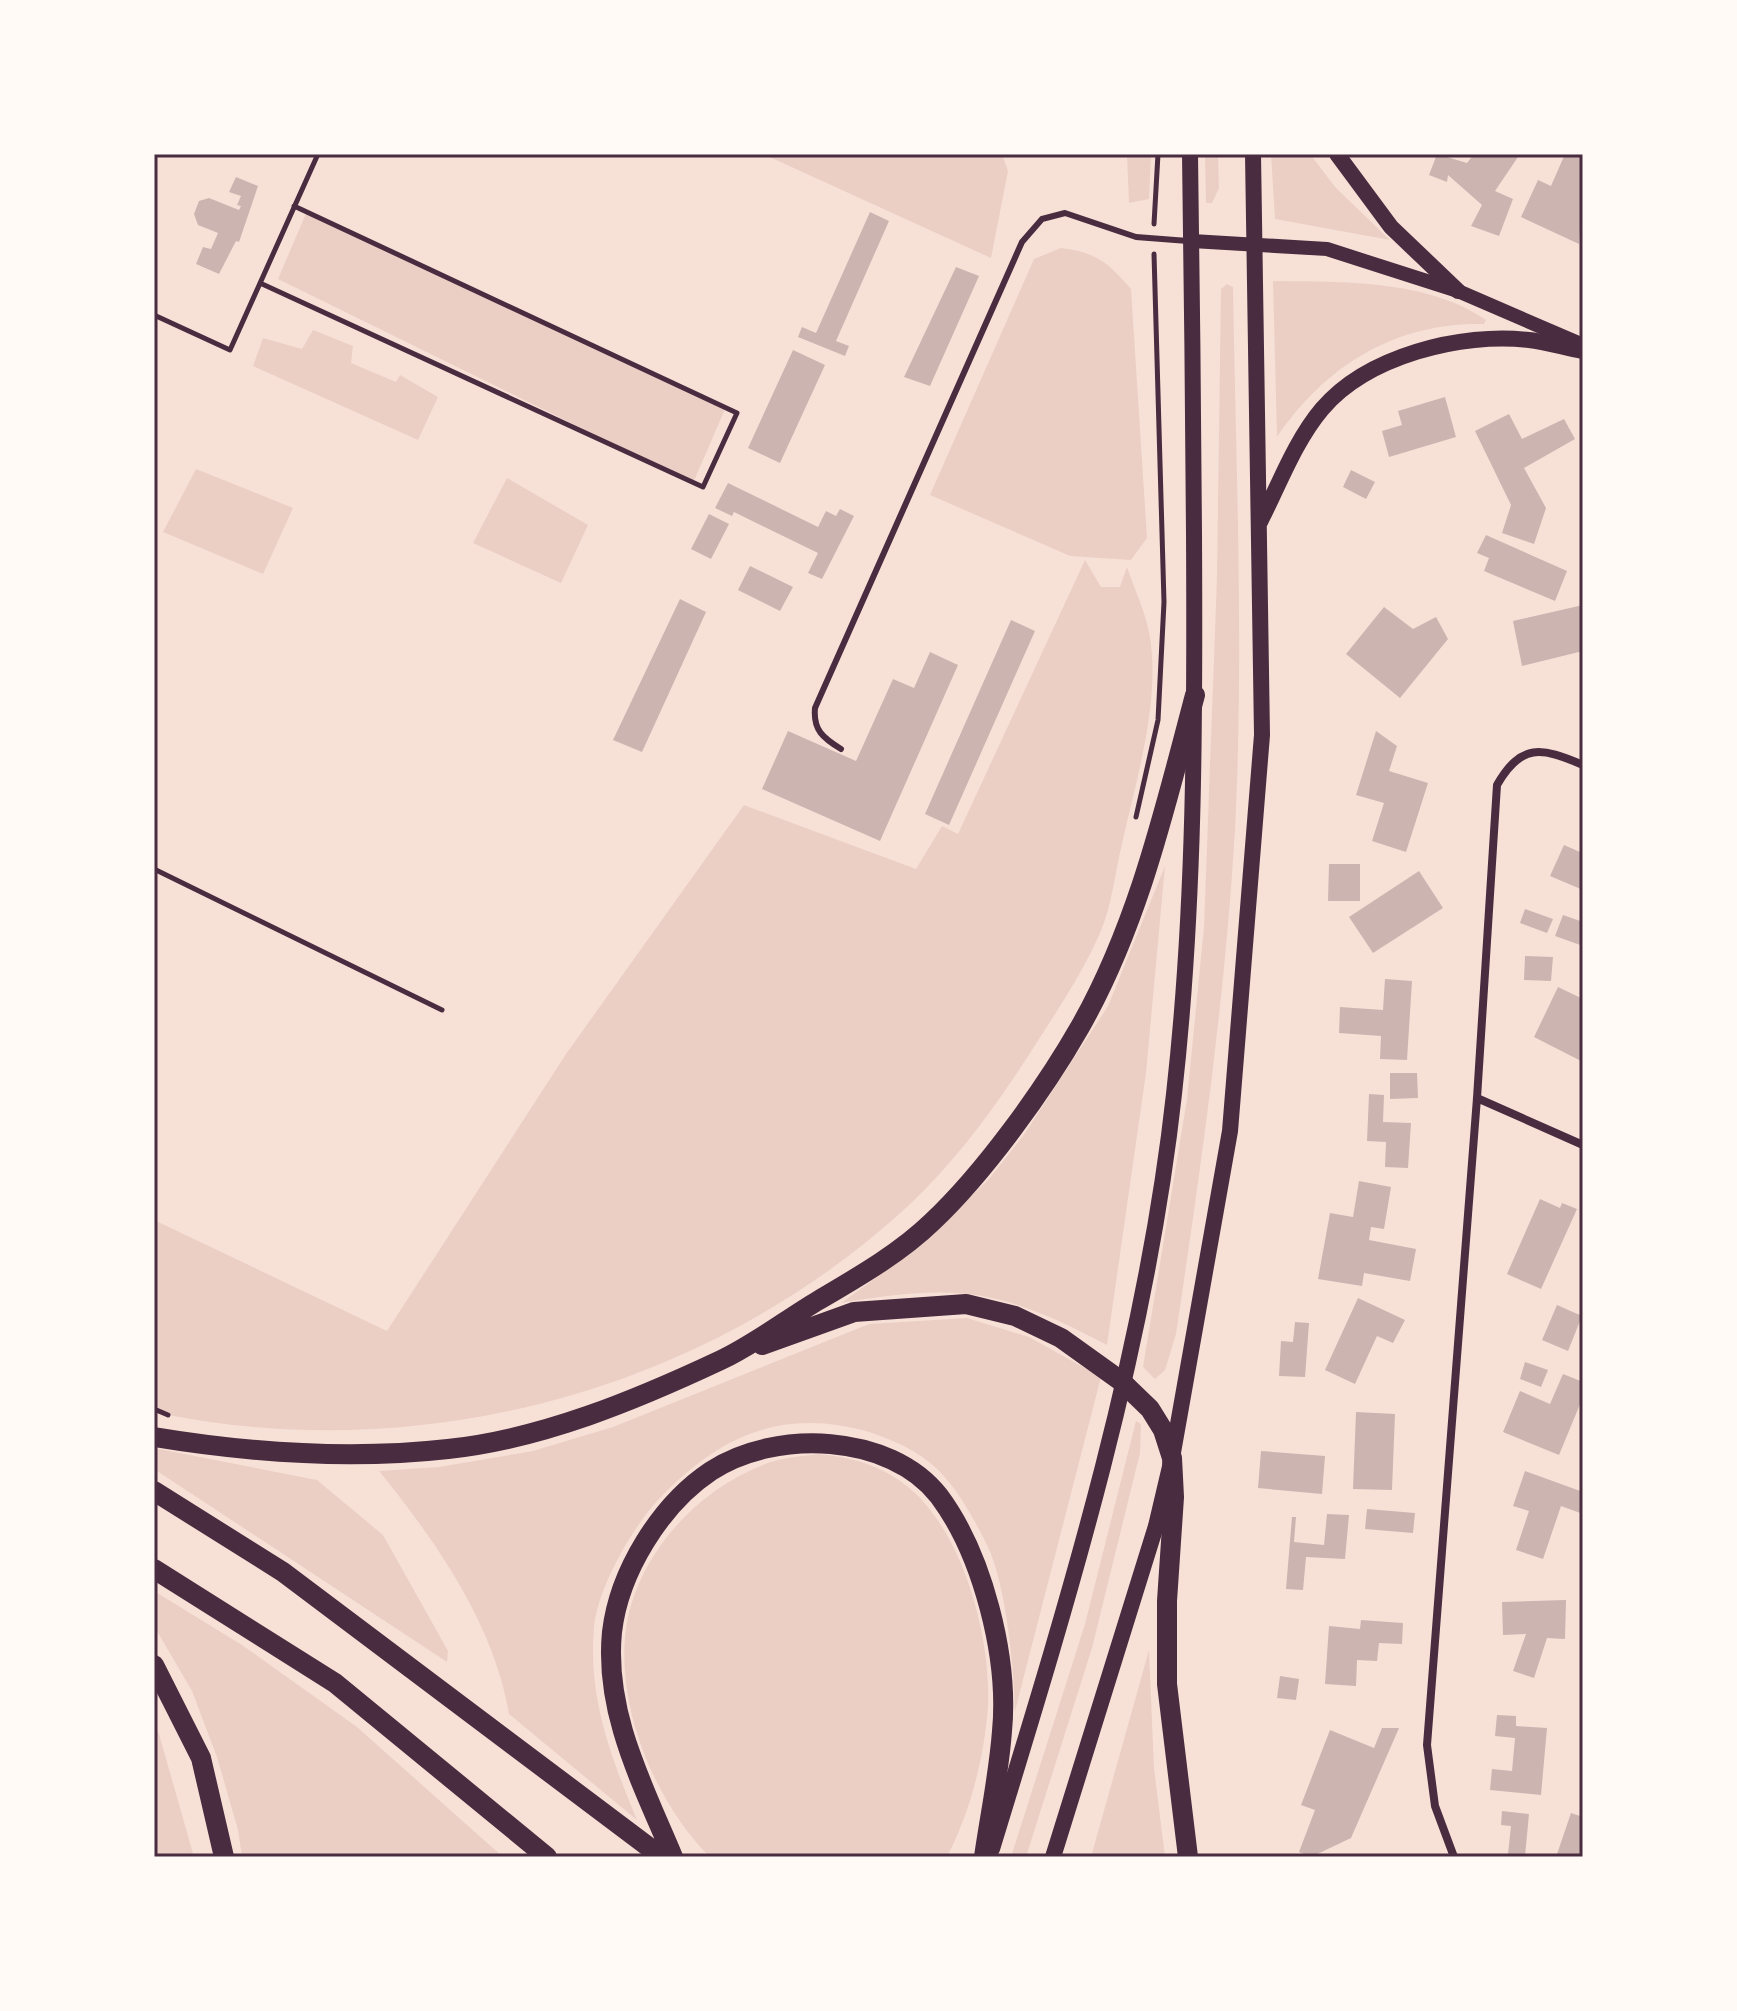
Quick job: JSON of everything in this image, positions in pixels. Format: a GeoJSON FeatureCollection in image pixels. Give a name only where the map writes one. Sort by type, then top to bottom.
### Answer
{"type":"FeatureCollection","features":[{"type":"Feature","properties":{"kind":"main road"},"geometry":{"type":"LineString","coordinates":[[990,1857],[1093,1510],[1151,1248],[1174,1097],[1190,908],[1195,695],[1190,154]]}},
{"type":"Feature","properties":{"kind":"main road"},"geometry":{"type":"LineString","coordinates":[[1053,1857],[1156,1526],[1172,1458],[1230,1131],[1262,735],[1253,154]]}},
{"type":"Feature","properties":{"kind":"main road"},"geometry":{"type":"LineString","coordinates":[[1337,154],[1391,227],[1458,291]]}},
{"type":"Feature","properties":{"kind":"main road"},"geometry":{"type":"LineString","coordinates":[[1258,525],[1314,421],[1350,381],[1408,353],[1471,342],[1529,339],[1583,351]]}},
{"type":"Feature","properties":{"kind":"main road"},"geometry":{"type":"LineString","coordinates":[[723,1359],[888,1257],[932,1222],[1045,1084],[1081,1026],[1118,949],[1155,845],[1195,695]]}},
{"type":"Feature","properties":{"kind":"main road"},"geometry":{"type":"LineString","coordinates":[[154,1437],[213,1447],[341,1457],[450,1449],[564,1422],[723,1359],[854,1312],[966,1304],[1015,1316],[1061,1338],[1121,1381],[1157,1418],[1172,1458],[1167,1684],[1188,1857]]}},
{"type":"Feature","properties":{"kind":"main road"},"geometry":{"type":"LineString","coordinates":[[673,1857],[628,1752],[616,1707],[612,1631],[627,1577],[649,1535],[678,1501],[711,1471],[750,1454],[787,1446],[827,1445],[878,1454],[916,1472],[939,1497],[975,1566],[995,1628],[1002,1685],[1003,1730],[984,1857]]}},
{"type":"Feature","properties":{"kind":"main road"},"geometry":{"type":"LineString","coordinates":[[154,1491],[283,1572],[662,1857]]}},
{"type":"Feature","properties":{"kind":"main road"},"geometry":{"type":"LineString","coordinates":[[154,1569],[335,1683],[547,1857]]}},
{"type":"Feature","properties":{"kind":"main road"},"geometry":{"type":"LineString","coordinates":[[154,1665],[201,1758],[224,1857]]}},
{"type":"Feature","properties":{"kind":"street"},"geometry":{"type":"LineString","coordinates":[[1192,241],[1327,249],[1458,291],[1583,345]]}},
{"type":"Feature","properties":{"kind":"street"},"geometry":{"type":"LineString","coordinates":[[1454,1857],[1435,1806],[1427,1745],[1477,1098],[1497,785],[1509,763],[1522,754],[1544,752],[1583,765]]}},
{"type":"Feature","properties":{"kind":"street"},"geometry":{"type":"LineString","coordinates":[[1477,1098],[1583,1145]]}},
{"type":"Feature","properties":{"kind":"lane"},"geometry":{"type":"LineString","coordinates":[[841,749],[818,732],[815,708],[1022,242],[1042,219],[1065,213],[1153,240],[1192,241]]}},
{"type":"Feature","properties":{"kind":"path"},"geometry":{"type":"LineString","coordinates":[[154,315],[230,350],[318,154]]}},
{"type":"Feature","properties":{"kind":"path"},"geometry":{"type":"LineString","coordinates":[[1135,820],[1158,720],[1164,602],[1153,240],[1158,154]]}},
{"type":"Feature","properties":{"kind":"path"},"geometry":{"type":"LineString","coordinates":[[260,283],[703,487],[737,413],[294,206]]}},
{"type":"Feature","properties":{"kind":"path"},"geometry":{"type":"LineString","coordinates":[[154,869],[442,1010]]}},
{"type":"Feature","properties":{"kind":"path"},"geometry":{"type":"LineString","coordinates":[[154,1409],[176,1418]]}},
{"type":"Feature","properties":{"kind":"shaded area"},"geometry":{"type":"Polygon","coordinates":[[[763,154],[1002,154],[1008,171],[991,258],[763,154]]]}},
{"type":"Feature","properties":{"kind":"shaded area"},"geometry":{"type":"Polygon","coordinates":[[[1127,154],[1151,154],[1149,199],[1129,203],[1127,154]]]}},
{"type":"Feature","properties":{"kind":"shaded area"},"geometry":{"type":"Polygon","coordinates":[[[1205,154],[1218,154],[1219,188],[1212,203],[1206,203],[1205,154]]]}},
{"type":"Feature","properties":{"kind":"shaded area"},"geometry":{"type":"Polygon","coordinates":[[[1271,154],[1310,154],[1336,188],[1390,240],[1275,219],[1271,154]]]}},
{"type":"Feature","properties":{"kind":"shaded area"},"geometry":{"type":"Polygon","coordinates":[[[307,211],[726,407],[693,483],[278,279],[307,211]]]}},
{"type":"Feature","properties":{"kind":"shaded area"},"geometry":{"type":"Polygon","coordinates":[[[1061,248],[1101,260],[1131,289],[1147,538],[1131,560],[1070,556],[930,495],[1034,259],[1061,248]]]}},
{"type":"Feature","properties":{"kind":"shaded area"},"geometry":{"type":"Polygon","coordinates":[[[1273,281],[1355,283],[1410,290],[1437,297],[1486,320],[1484,324],[1452,325],[1421,331],[1366,353],[1318,389],[1296,411],[1277,437],[1273,281]]]}},
{"type":"Feature","properties":{"kind":"shaded area"},"geometry":{"type":"Polygon","coordinates":[[[1227,284],[1233,287],[1239,695],[1231,894],[1219,1020],[1176,1334],[1165,1370],[1155,1379],[1143,1367],[1187,1099],[1204,927],[1217,577],[1221,289],[1227,284]]]}},
{"type":"Feature","properties":{"kind":"shaded area"},"geometry":{"type":"Polygon","coordinates":[[[313,330],[353,346],[351,363],[396,382],[400,375],[438,397],[418,440],[253,366],[263,338],[302,349],[313,330]]]}},
{"type":"Feature","properties":{"kind":"shaded area"},"geometry":{"type":"Polygon","coordinates":[[[196,469],[293,508],[263,574],[163,532],[196,469]]]}},
{"type":"Feature","properties":{"kind":"shaded area"},"geometry":{"type":"Polygon","coordinates":[[[507,478],[588,525],[561,583],[473,543],[507,478]]]}},
{"type":"Feature","properties":{"kind":"shaded area"},"geometry":{"type":"Polygon","coordinates":[[[1085,560],[1101,587],[1120,587],[1127,567],[1147,624],[1152,657],[1146,739],[1108,912],[1079,974],[1010,1083],[962,1148],[907,1207],[828,1271],[742,1325],[651,1368],[555,1400],[456,1421],[355,1430],[254,1427],[154,1412],[154,1220],[387,1331],[566,1054],[744,805],[916,869],[942,826],[958,834],[1085,560]]]}},
{"type":"Feature","properties":{"kind":"shaded area"},"geometry":{"type":"Polygon","coordinates":[[[1165,866],[1146,1073],[1107,1345],[1037,1312],[978,1296],[917,1293],[841,1303],[915,1250],[988,1180],[1023,1136],[1108,1006],[1165,866]]]}},
{"type":"Feature","properties":{"kind":"shaded area"},"geometry":{"type":"Polygon","coordinates":[[[967,1318],[1029,1337],[1101,1377],[1015,1711],[1008,1626],[994,1561],[971,1515],[945,1477],[914,1451],[869,1432],[807,1423],[753,1433],[704,1459],[658,1500],[637,1526],[602,1595],[594,1628],[593,1654],[598,1703],[610,1750],[637,1820],[509,1714],[490,1648],[476,1616],[441,1554],[379,1471],[439,1467],[533,1451],[613,1427],[869,1324],[967,1318]]]}},
{"type":"Feature","properties":{"kind":"shaded area"},"geometry":{"type":"Polygon","coordinates":[[[1136,1421],[1141,1424],[1140,1453],[1092,1648],[1026,1857],[1011,1857],[1085,1624],[1136,1421]]]}},
{"type":"Feature","properties":{"kind":"shaded area"},"geometry":{"type":"Polygon","coordinates":[[[154,1448],[317,1480],[383,1535],[448,1651],[447,1662],[154,1469],[154,1448]]]}},
{"type":"Feature","properties":{"kind":"shaded area"},"geometry":{"type":"Polygon","coordinates":[[[819,1454],[867,1464],[894,1477],[917,1495],[954,1547],[967,1579],[984,1644],[988,1705],[984,1744],[975,1783],[963,1822],[947,1857],[710,1857],[669,1805],[639,1740],[625,1671],[625,1637],[631,1605],[652,1558],[684,1517],[725,1484],[771,1462],[819,1454]]]}},
{"type":"Feature","properties":{"kind":"shaded area"},"geometry":{"type":"Polygon","coordinates":[[[154,1591],[242,1645],[357,1727],[503,1857],[242,1857],[238,1830],[217,1757],[192,1691],[154,1626],[154,1591]]]}},
{"type":"Feature","properties":{"kind":"shaded area"},"geometry":{"type":"Polygon","coordinates":[[[1149,1650],[1154,1768],[1165,1857],[1091,1857],[1149,1650]]]}},
{"type":"Feature","properties":{"kind":"shaded area"},"geometry":{"type":"Polygon","coordinates":[[[154,1723],[159,1734],[194,1857],[154,1857],[154,1723]]]}},
{"type":"Feature","properties":{"kind":"building"},"geometry":{"type":"Polygon","coordinates":[[[1437,154],[1467,163],[1474,154],[1520,154],[1495,191],[1513,199],[1499,236],[1471,226],[1482,205],[1448,175],[1447,182],[1429,175],[1437,154]]]}},
{"type":"Feature","properties":{"kind":"building"},"geometry":{"type":"Polygon","coordinates":[[[1565,154],[1583,154],[1583,232],[1580,230],[1579,244],[1521,217],[1538,180],[1551,186],[1565,154]]]}},
{"type":"Feature","properties":{"kind":"building"},"geometry":{"type":"Polygon","coordinates":[[[236,177],[258,186],[239,242],[236,241],[219,274],[196,264],[203,247],[211,249],[218,233],[198,225],[194,214],[199,201],[209,198],[239,210],[241,206],[237,205],[241,196],[229,192],[236,177]]]}},
{"type":"Feature","properties":{"kind":"building"},"geometry":{"type":"Polygon","coordinates":[[[870,212],[889,221],[836,341],[849,346],[845,356],[798,337],[802,327],[816,333],[870,212]]]}},
{"type":"Feature","properties":{"kind":"building"},"geometry":{"type":"Polygon","coordinates":[[[956,267],[979,276],[930,386],[904,377],[956,267]]]}},
{"type":"Feature","properties":{"kind":"building"},"geometry":{"type":"Polygon","coordinates":[[[793,350],[825,365],[780,463],[748,448],[793,350]]]}},
{"type":"Feature","properties":{"kind":"building"},"geometry":{"type":"Polygon","coordinates":[[[1445,397],[1456,437],[1389,457],[1382,431],[1402,425],[1398,411],[1445,397]]]}},
{"type":"Feature","properties":{"kind":"building"},"geometry":{"type":"Polygon","coordinates":[[[1509,414],[1522,439],[1564,419],[1575,439],[1524,468],[1546,508],[1534,544],[1502,533],[1511,505],[1475,431],[1509,414]]]}},
{"type":"Feature","properties":{"kind":"building"},"geometry":{"type":"Polygon","coordinates":[[[1351,470],[1375,482],[1366,499],[1343,487],[1351,470]]]}},
{"type":"Feature","properties":{"kind":"building"},"geometry":{"type":"Polygon","coordinates":[[[728,483],[818,527],[826,511],[836,516],[840,509],[854,516],[822,579],[808,573],[818,553],[734,512],[732,516],[715,508],[728,483]]]}},
{"type":"Feature","properties":{"kind":"building"},"geometry":{"type":"Polygon","coordinates":[[[709,514],[729,524],[711,559],[691,549],[709,514]]]}},
{"type":"Feature","properties":{"kind":"building"},"geometry":{"type":"Polygon","coordinates":[[[1486,535],[1567,571],[1555,601],[1484,571],[1489,558],[1477,553],[1486,535]]]}},
{"type":"Feature","properties":{"kind":"building"},"geometry":{"type":"Polygon","coordinates":[[[750,566],[793,587],[780,611],[738,590],[750,566]]]}},
{"type":"Feature","properties":{"kind":"building"},"geometry":{"type":"Polygon","coordinates":[[[680,599],[706,612],[642,752],[613,740],[680,599]]]}},
{"type":"Feature","properties":{"kind":"building"},"geometry":{"type":"Polygon","coordinates":[[[1583,605],[1583,651],[1522,666],[1513,621],[1583,605]]]}},
{"type":"Feature","properties":{"kind":"building"},"geometry":{"type":"Polygon","coordinates":[[[1384,607],[1413,629],[1436,617],[1448,639],[1400,698],[1346,654],[1384,607]]]}},
{"type":"Feature","properties":{"kind":"building"},"geometry":{"type":"Polygon","coordinates":[[[1011,620],[1035,631],[949,825],[925,814],[1011,620]]]}},
{"type":"Feature","properties":{"kind":"building"},"geometry":{"type":"Polygon","coordinates":[[[930,652],[958,665],[880,841],[762,789],[788,731],[856,761],[893,679],[914,688],[930,652]]]}},
{"type":"Feature","properties":{"kind":"building"},"geometry":{"type":"Polygon","coordinates":[[[1376,731],[1397,746],[1389,771],[1428,783],[1406,852],[1372,841],[1384,803],[1356,795],[1376,731]]]}},
{"type":"Feature","properties":{"kind":"building"},"geometry":{"type":"Polygon","coordinates":[[[1564,845],[1580,852],[1583,846],[1583,890],[1550,876],[1564,845]]]}},
{"type":"Feature","properties":{"kind":"building"},"geometry":{"type":"Polygon","coordinates":[[[1329,864],[1360,864],[1360,901],[1328,901],[1329,864]]]}},
{"type":"Feature","properties":{"kind":"building"},"geometry":{"type":"Polygon","coordinates":[[[1419,871],[1443,908],[1373,953],[1349,917],[1419,871]]]}},
{"type":"Feature","properties":{"kind":"building"},"geometry":{"type":"Polygon","coordinates":[[[1525,909],[1553,919],[1547,933],[1520,923],[1525,909]]]}},
{"type":"Feature","properties":{"kind":"building"},"geometry":{"type":"Polygon","coordinates":[[[1563,915],[1583,922],[1583,946],[1555,936],[1563,915]]]}},
{"type":"Feature","properties":{"kind":"building"},"geometry":{"type":"Polygon","coordinates":[[[1525,956],[1553,957],[1551,981],[1524,980],[1525,956]]]}},
{"type":"Feature","properties":{"kind":"building"},"geometry":{"type":"Polygon","coordinates":[[[1385,979],[1412,981],[1407,1060],[1380,1059],[1381,1036],[1339,1033],[1340,1007],[1383,1010],[1385,979]]]}},
{"type":"Feature","properties":{"kind":"building"},"geometry":{"type":"Polygon","coordinates":[[[1558,987],[1583,999],[1581,1061],[1534,1037],[1558,987]]]}},
{"type":"Feature","properties":{"kind":"building"},"geometry":{"type":"Polygon","coordinates":[[[1390,1073],[1417,1073],[1418,1098],[1390,1099],[1390,1073]]]}},
{"type":"Feature","properties":{"kind":"building"},"geometry":{"type":"Polygon","coordinates":[[[1369,1094],[1384,1095],[1383,1122],[1411,1123],[1408,1168],[1385,1167],[1386,1142],[1367,1141],[1369,1094]]]}},
{"type":"Feature","properties":{"kind":"building"},"geometry":{"type":"Polygon","coordinates":[[[1359,1181],[1391,1187],[1384,1229],[1371,1227],[1369,1240],[1416,1249],[1410,1281],[1364,1273],[1362,1286],[1318,1279],[1330,1213],[1353,1217],[1359,1181]]]}},
{"type":"Feature","properties":{"kind":"building"},"geometry":{"type":"Polygon","coordinates":[[[1540,1199],[1560,1208],[1562,1203],[1577,1209],[1541,1289],[1507,1274],[1540,1199]]]}},
{"type":"Feature","properties":{"kind":"building"},"geometry":{"type":"Polygon","coordinates":[[[1358,1298],[1405,1320],[1393,1343],[1377,1336],[1355,1384],[1325,1370],[1358,1298]]]}},
{"type":"Feature","properties":{"kind":"building"},"geometry":{"type":"Polygon","coordinates":[[[1557,1305],[1582,1316],[1568,1351],[1542,1340],[1557,1305]]]}},
{"type":"Feature","properties":{"kind":"building"},"geometry":{"type":"Polygon","coordinates":[[[1295,1322],[1309,1323],[1305,1377],[1279,1376],[1281,1341],[1293,1342],[1295,1322]]]}},
{"type":"Feature","properties":{"kind":"building"},"geometry":{"type":"Polygon","coordinates":[[[1525,1362],[1548,1370],[1541,1387],[1520,1379],[1525,1362]]]}},
{"type":"Feature","properties":{"kind":"building"},"geometry":{"type":"Polygon","coordinates":[[[1563,1374],[1583,1382],[1583,1397],[1559,1455],[1503,1432],[1520,1391],[1550,1404],[1563,1374]]]}},
{"type":"Feature","properties":{"kind":"building"},"geometry":{"type":"Polygon","coordinates":[[[1356,1412],[1395,1414],[1392,1490],[1353,1489],[1356,1412]]]}},
{"type":"Feature","properties":{"kind":"building"},"geometry":{"type":"Polygon","coordinates":[[[1261,1451],[1325,1456],[1322,1494],[1258,1488],[1261,1451]]]}},
{"type":"Feature","properties":{"kind":"building"},"geometry":{"type":"Polygon","coordinates":[[[1525,1471],[1583,1492],[1583,1514],[1561,1506],[1543,1559],[1516,1550],[1529,1511],[1513,1506],[1525,1471]]]}},
{"type":"Feature","properties":{"kind":"building"},"geometry":{"type":"Polygon","coordinates":[[[1367,1509],[1415,1513],[1413,1533],[1365,1529],[1367,1509]]]}},
{"type":"Feature","properties":{"kind":"building"},"geometry":{"type":"Polygon","coordinates":[[[1327,1514],[1349,1515],[1345,1559],[1306,1557],[1303,1590],[1286,1589],[1292,1517],[1296,1517],[1294,1542],[1324,1545],[1327,1514]]]}},
{"type":"Feature","properties":{"kind":"building"},"geometry":{"type":"Polygon","coordinates":[[[1566,1600],[1565,1639],[1547,1638],[1534,1678],[1513,1671],[1526,1634],[1503,1635],[1502,1602],[1566,1600]]]}},
{"type":"Feature","properties":{"kind":"building"},"geometry":{"type":"Polygon","coordinates":[[[1361,1620],[1403,1623],[1402,1644],[1379,1643],[1377,1661],[1357,1660],[1356,1686],[1325,1684],[1329,1626],[1360,1629],[1361,1620]]]}},
{"type":"Feature","properties":{"kind":"building"},"geometry":{"type":"Polygon","coordinates":[[[1280,1676],[1299,1679],[1296,1700],[1277,1698],[1280,1676]]]}},
{"type":"Feature","properties":{"kind":"building"},"geometry":{"type":"Polygon","coordinates":[[[1497,1715],[1516,1716],[1516,1726],[1547,1728],[1541,1795],[1490,1790],[1492,1769],[1512,1771],[1515,1738],[1495,1736],[1497,1715]]]}},
{"type":"Feature","properties":{"kind":"building"},"geometry":{"type":"Polygon","coordinates":[[[1382,1728],[1399,1728],[1351,1838],[1311,1857],[1299,1852],[1315,1810],[1301,1805],[1330,1730],[1374,1748],[1382,1728]]]}},
{"type":"Feature","properties":{"kind":"building"},"geometry":{"type":"Polygon","coordinates":[[[1502,1811],[1529,1814],[1525,1856],[1508,1854],[1511,1826],[1501,1825],[1502,1811]]]}},
{"type":"Feature","properties":{"kind":"building"},"geometry":{"type":"Polygon","coordinates":[[[1571,1813],[1583,1817],[1583,1857],[1556,1857],[1571,1813]]]}}]}
